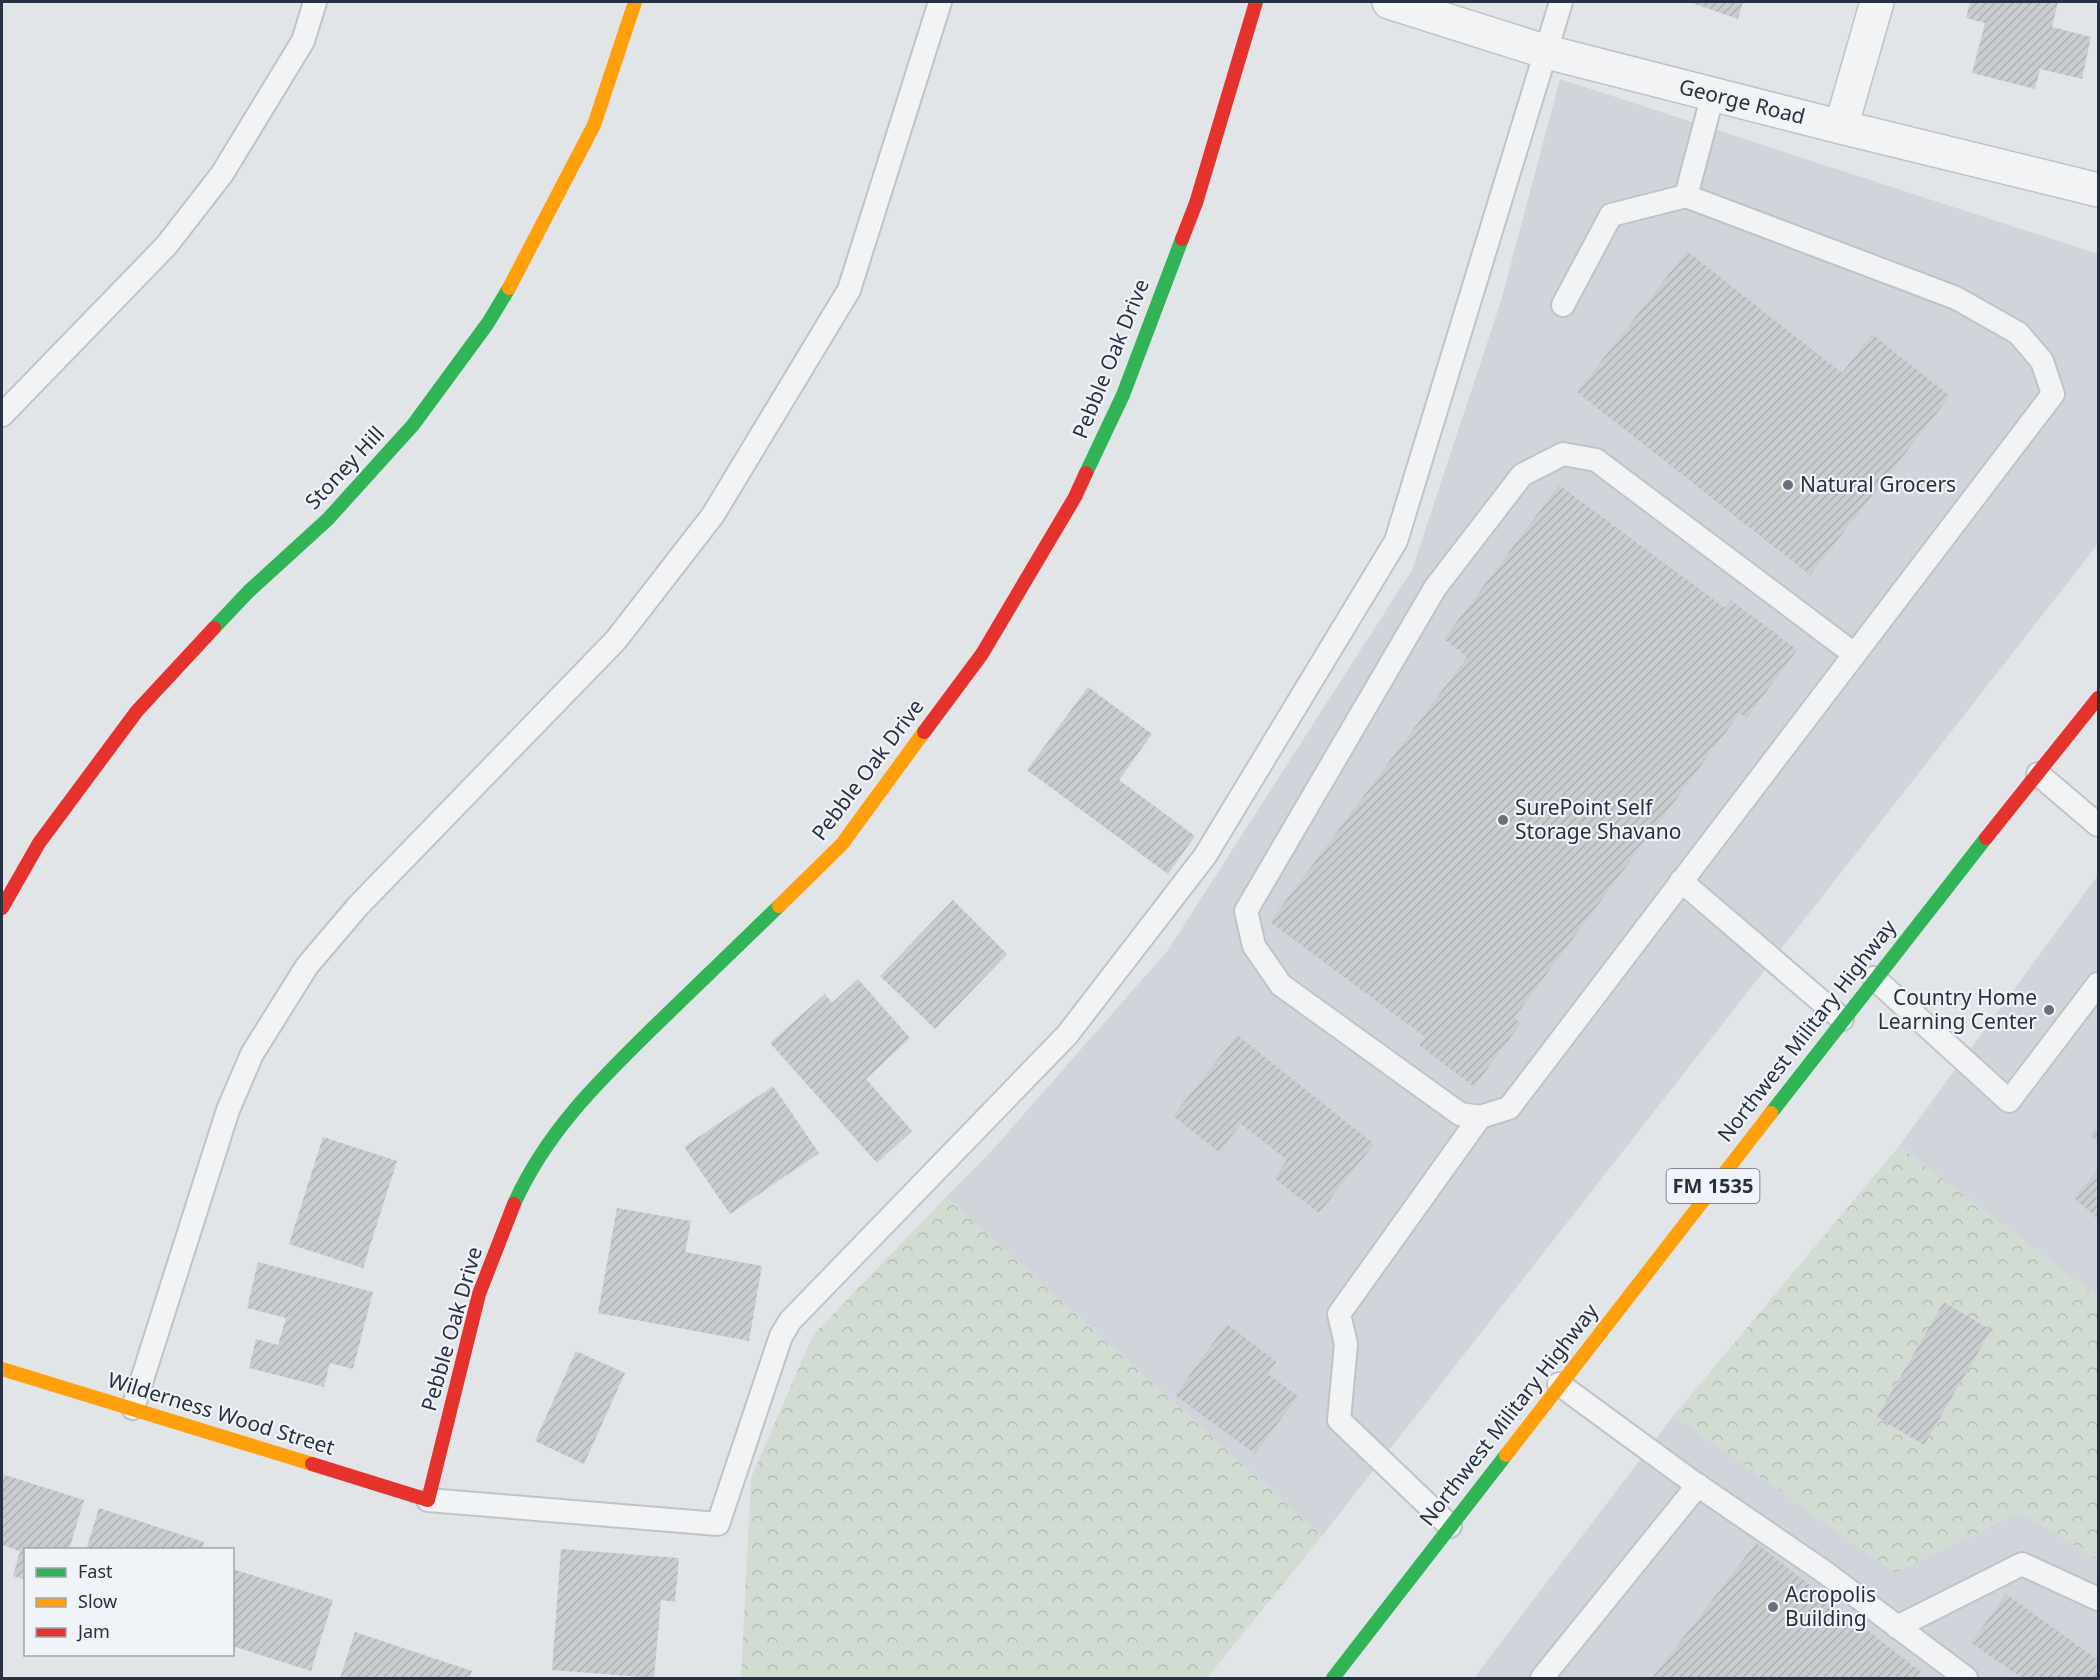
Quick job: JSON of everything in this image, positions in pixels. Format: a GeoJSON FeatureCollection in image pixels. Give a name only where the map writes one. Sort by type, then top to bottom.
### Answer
{"type":"FeatureCollection","features":[{"type":"Feature","properties":{"kind":"street","name":"Stoney Hill"},"geometry":{"type":"LineString","coordinates":[[2,908],[39,843],[137,711],[249,591],[327,519],[406,433],[488,323],[519,272],[594,125],[634,2]]}},
{"type":"Feature","properties":{"kind":"street","name":"Pebble Oak Drive"},"geometry":{"type":"LineString","coordinates":[[428,1500],[479,1294],[524,1181],[554,1135],[588,1092],[842,844],[982,654],[1075,497],[1123,395],[1196,203],[1256,2]]}},
{"type":"Feature","properties":{"kind":"street","name":"George Road"},"geometry":{"type":"LineString","coordinates":[[1389,2],[1547,52],[2098,190]]}},
{"type":"Feature","properties":{"kind":"street"},"geometry":{"type":"LineString","coordinates":[[1841,127],[1877,2]]}},
{"type":"Feature","properties":{"kind":"street","name":"Northwest Military Highway"},"geometry":{"type":"LineString","coordinates":[[1343,1675],[1450,1526],[1559,1384],[1874,978],[2098,698]]}},
{"type":"Feature","properties":{"kind":"street","name":"Wilderness Wood Street"},"geometry":{"type":"LineString","coordinates":[[2,1370],[133,1408],[428,1500]]}},
{"type":"Feature","properties":{"kind":"lane"},"geometry":{"type":"LineString","coordinates":[[2,415],[166,246],[222,174],[303,40],[315,2]]}},
{"type":"Feature","properties":{"kind":"lane"},"geometry":{"type":"LineString","coordinates":[[133,1408],[228,1110],[252,1054],[307,966],[351,915],[616,640],[713,515],[849,290],[940,2]]}},
{"type":"Feature","properties":{"kind":"lane"},"geometry":{"type":"LineString","coordinates":[[428,1500],[718,1524],[781,1336],[790,1321],[1074,1026],[1205,856],[1396,541],[1561,2]]}},
{"type":"Feature","properties":{"kind":"lane"},"geometry":{"type":"LineString","coordinates":[[1686,196],[1713,94]]}},
{"type":"Feature","properties":{"kind":"lane"},"geometry":{"type":"LineString","coordinates":[[1563,305],[1611,215],[1686,196],[1956,298],[2018,333],[2042,361],[2053,394],[1509,1108],[1480,1117],[1460,1114],[1281,985],[1254,946],[1246,911],[1435,588],[1522,476],[1563,454],[1596,460],[1854,654]]}},
{"type":"Feature","properties":{"kind":"lane"},"geometry":{"type":"LineString","coordinates":[[2038,774],[2098,825]]}},
{"type":"Feature","properties":{"kind":"lane"},"geometry":{"type":"LineString","coordinates":[[1681,881],[1842,1019]]}},
{"type":"Feature","properties":{"kind":"lane"},"geometry":{"type":"LineString","coordinates":[[1874,978],[2009,1101],[2098,984]]}},
{"type":"Feature","properties":{"kind":"lane"},"geometry":{"type":"LineString","coordinates":[[1450,1526],[1339,1420],[1346,1344],[1339,1314],[1480,1117]]}},
{"type":"Feature","properties":{"kind":"lane"},"geometry":{"type":"LineString","coordinates":[[1559,1384],[1698,1485],[1823,1571],[1966,1678]]}},
{"type":"Feature","properties":{"kind":"lane"},"geometry":{"type":"LineString","coordinates":[[1542,1678],[1698,1485]]}},
{"type":"Feature","properties":{"kind":"lane"},"geometry":{"type":"LineString","coordinates":[[1898,1627],[2022,1564],[2098,1599]]}},
{"type":"Feature","properties":{"kind":"shaded area"},"geometry":{"type":"Polygon","coordinates":[[[1560,79],[2098,254],[2098,544],[1322,1536],[946,1197],[997,1145],[1168,950],[1412,570],[1501,301],[1560,79]]]}},
{"type":"Feature","properties":{"kind":"shaded area","name":"Country Home Learning Center"},"geometry":{"type":"Polygon","coordinates":[[[2098,875],[2098,1297],[1899,1146],[2098,875]]]}},
{"type":"Feature","properties":{"kind":"shaded area"},"geometry":{"type":"Polygon","coordinates":[[[1674,1415],[1895,1573],[2020,1512],[2098,1560],[2098,1678],[1474,1678],[1674,1415]]]}},
{"type":"Feature","properties":{"kind":"green space"},"geometry":{"type":"Polygon","coordinates":[[[1899,1146],[2098,1297],[2098,1560],[2020,1512],[1895,1573],[1674,1415],[1899,1146]]]}},
{"type":"Feature","properties":{"kind":"green space"},"geometry":{"type":"Polygon","coordinates":[[[946,1197],[1322,1536],[1207,1678],[741,1678],[751,1478],[813,1335],[946,1197]]]}},
{"type":"Feature","properties":{"kind":"building"},"geometry":{"type":"Polygon","coordinates":[[[1689,2],[1743,2],[1738,19],[1689,2]]]}},
{"type":"Feature","properties":{"kind":"building"},"geometry":{"type":"Polygon","coordinates":[[[1970,2],[2058,2],[2052,27],[2091,37],[2082,79],[2040,69],[2035,89],[1972,73],[1985,23],[1966,18],[1970,2]]]}},
{"type":"Feature","properties":{"kind":"building","name":"Natural Grocers"},"geometry":{"type":"Polygon","coordinates":[[[1687,251],[1842,373],[1872,334],[1950,396],[1810,575],[1577,392],[1687,251]]]}},
{"type":"Feature","properties":{"kind":"building","name":"SurePoint Self Storage Shavano"},"geometry":{"type":"Polygon","coordinates":[[[1559,485],[1725,608],[1731,600],[1797,650],[1747,718],[1740,713],[1514,1018],[1521,1023],[1474,1087],[1419,1045],[1425,1037],[1270,922],[1467,657],[1444,639],[1559,485]]]}},
{"type":"Feature","properties":{"kind":"building"},"geometry":{"type":"Polygon","coordinates":[[[1088,687],[1152,734],[1119,780],[1195,836],[1168,874],[1027,770],[1088,687]]]}},
{"type":"Feature","properties":{"kind":"building"},"geometry":{"type":"Polygon","coordinates":[[[953,900],[1007,954],[935,1029],[880,976],[953,900]]]}},
{"type":"Feature","properties":{"kind":"building"},"geometry":{"type":"Polygon","coordinates":[[[858,979],[910,1038],[866,1079],[912,1131],[877,1163],[770,1043],[825,994],[832,1003],[858,979]]]}},
{"type":"Feature","properties":{"kind":"building"},"geometry":{"type":"Polygon","coordinates":[[[1237,1035],[1374,1144],[1319,1213],[1274,1178],[1287,1160],[1241,1124],[1219,1152],[1173,1116],[1237,1035]]]}},
{"type":"Feature","properties":{"kind":"building"},"geometry":{"type":"Polygon","coordinates":[[[773,1086],[819,1153],[730,1214],[684,1147],[773,1086]]]}},
{"type":"Feature","properties":{"kind":"building"},"geometry":{"type":"Polygon","coordinates":[[[2098,1125],[2098,1142],[2090,1135],[2098,1125]]]}},
{"type":"Feature","properties":{"kind":"building"},"geometry":{"type":"Polygon","coordinates":[[[323,1137],[397,1161],[363,1268],[289,1244],[323,1137]]]}},
{"type":"Feature","properties":{"kind":"building"},"geometry":{"type":"Polygon","coordinates":[[[2098,1169],[2098,1219],[2074,1198],[2098,1169]]]}},
{"type":"Feature","properties":{"kind":"building"},"geometry":{"type":"Polygon","coordinates":[[[617,1208],[691,1221],[685,1252],[762,1266],[749,1341],[598,1313],[617,1208]]]}},
{"type":"Feature","properties":{"kind":"building"},"geometry":{"type":"Polygon","coordinates":[[[258,1262],[373,1292],[353,1369],[330,1363],[324,1387],[249,1368],[256,1339],[278,1345],[286,1318],[247,1308],[258,1262]]]}},
{"type":"Feature","properties":{"kind":"building"},"geometry":{"type":"Polygon","coordinates":[[[1944,1302],[1991,1330],[1924,1445],[1877,1417],[1944,1302]]]}},
{"type":"Feature","properties":{"kind":"building"},"geometry":{"type":"Polygon","coordinates":[[[1227,1324],[1277,1362],[1268,1374],[1298,1396],[1255,1454],[1175,1395],[1227,1324]]]}},
{"type":"Feature","properties":{"kind":"building"},"geometry":{"type":"Polygon","coordinates":[[[576,1351],[625,1373],[584,1464],[535,1441],[576,1351]]]}},
{"type":"Feature","properties":{"kind":"building"},"geometry":{"type":"Polygon","coordinates":[[[2,1474],[84,1500],[70,1548],[24,1548],[24,1579],[13,1576],[20,1551],[2,1545],[2,1474]]]}},
{"type":"Feature","properties":{"kind":"building"},"geometry":{"type":"Polygon","coordinates":[[[99,1508],[204,1542],[202,1548],[87,1548],[99,1508]]]}},
{"type":"Feature","properties":{"kind":"building","name":"Acropolis Building"},"geometry":{"type":"Polygon","coordinates":[[[1756,1543],[1921,1672],[1916,1678],[1652,1678],[1756,1543]]]}},
{"type":"Feature","properties":{"kind":"building"},"geometry":{"type":"Polygon","coordinates":[[[561,1549],[679,1558],[675,1602],[661,1600],[654,1678],[552,1670],[561,1549]]]}},
{"type":"Feature","properties":{"kind":"building"},"geometry":{"type":"Polygon","coordinates":[[[234,1570],[333,1600],[311,1671],[234,1647],[234,1570]]]}},
{"type":"Feature","properties":{"kind":"building"},"geometry":{"type":"Polygon","coordinates":[[[2006,1594],[2098,1660],[2098,1678],[2022,1678],[1971,1643],[2006,1594]]]}},
{"type":"Feature","properties":{"kind":"building"},"geometry":{"type":"Polygon","coordinates":[[[355,1632],[472,1671],[470,1678],[340,1678],[355,1632]]]}},
{"type":"Feature","properties":{"kind":"traffic: fast"},"geometry":{"type":"LineString","coordinates":[[1086,473],[1123,395],[1182,239]]}},
{"type":"Feature","properties":{"kind":"traffic: fast"},"geometry":{"type":"LineString","coordinates":[[214,628],[249,591],[328,519],[413,425],[488,323],[509,288]]}},
{"type":"Feature","properties":{"kind":"traffic: fast"},"geometry":{"type":"LineString","coordinates":[[1771,1113],[1986,838]]}},
{"type":"Feature","properties":{"kind":"traffic: fast"},"geometry":{"type":"LineString","coordinates":[[514,1204],[542,1152],[596,1085],[779,906]]}},
{"type":"Feature","properties":{"kind":"traffic: fast"},"geometry":{"type":"LineString","coordinates":[[1333,1678],[1506,1455]]}},
{"type":"Feature","properties":{"kind":"traffic: slow"},"geometry":{"type":"LineString","coordinates":[[509,288],[594,125],[635,2]]}},
{"type":"Feature","properties":{"kind":"traffic: slow"},"geometry":{"type":"LineString","coordinates":[[779,906],[842,844],[924,732]]}},
{"type":"Feature","properties":{"kind":"traffic: slow"},"geometry":{"type":"LineString","coordinates":[[1506,1455],[1771,1113]]}},
{"type":"Feature","properties":{"kind":"traffic: slow"},"geometry":{"type":"LineString","coordinates":[[2,1369],[312,1464]]}},
{"type":"Feature","properties":{"kind":"traffic: jam"},"geometry":{"type":"LineString","coordinates":[[1182,239],[1196,203],[1256,2]]}},
{"type":"Feature","properties":{"kind":"traffic: jam"},"geometry":{"type":"LineString","coordinates":[[924,732],[982,654],[1075,497],[1086,473]]}},
{"type":"Feature","properties":{"kind":"traffic: jam"},"geometry":{"type":"LineString","coordinates":[[2,908],[39,843],[137,711],[214,628]]}},
{"type":"Feature","properties":{"kind":"traffic: jam"},"geometry":{"type":"LineString","coordinates":[[1986,838],[2098,698]]}},
{"type":"Feature","properties":{"kind":"traffic: jam"},"geometry":{"type":"LineString","coordinates":[[312,1464],[428,1500],[479,1294],[514,1204]]}},
{"type":"Feature","properties":{"kind":"place","name":"Natural Grocers"},"geometry":{"type":"Point","coordinates":[1788,485]}},
{"type":"Feature","properties":{"kind":"place","name":"SurePoint Self Storage Shavano"},"geometry":{"type":"Point","coordinates":[1503,820]}},
{"type":"Feature","properties":{"kind":"place","name":"Country Home Learning Center"},"geometry":{"type":"Point","coordinates":[2049,1010]}},
{"type":"Feature","properties":{"kind":"place","name":"Acropolis Building"},"geometry":{"type":"Point","coordinates":[1773,1607]}}]}
